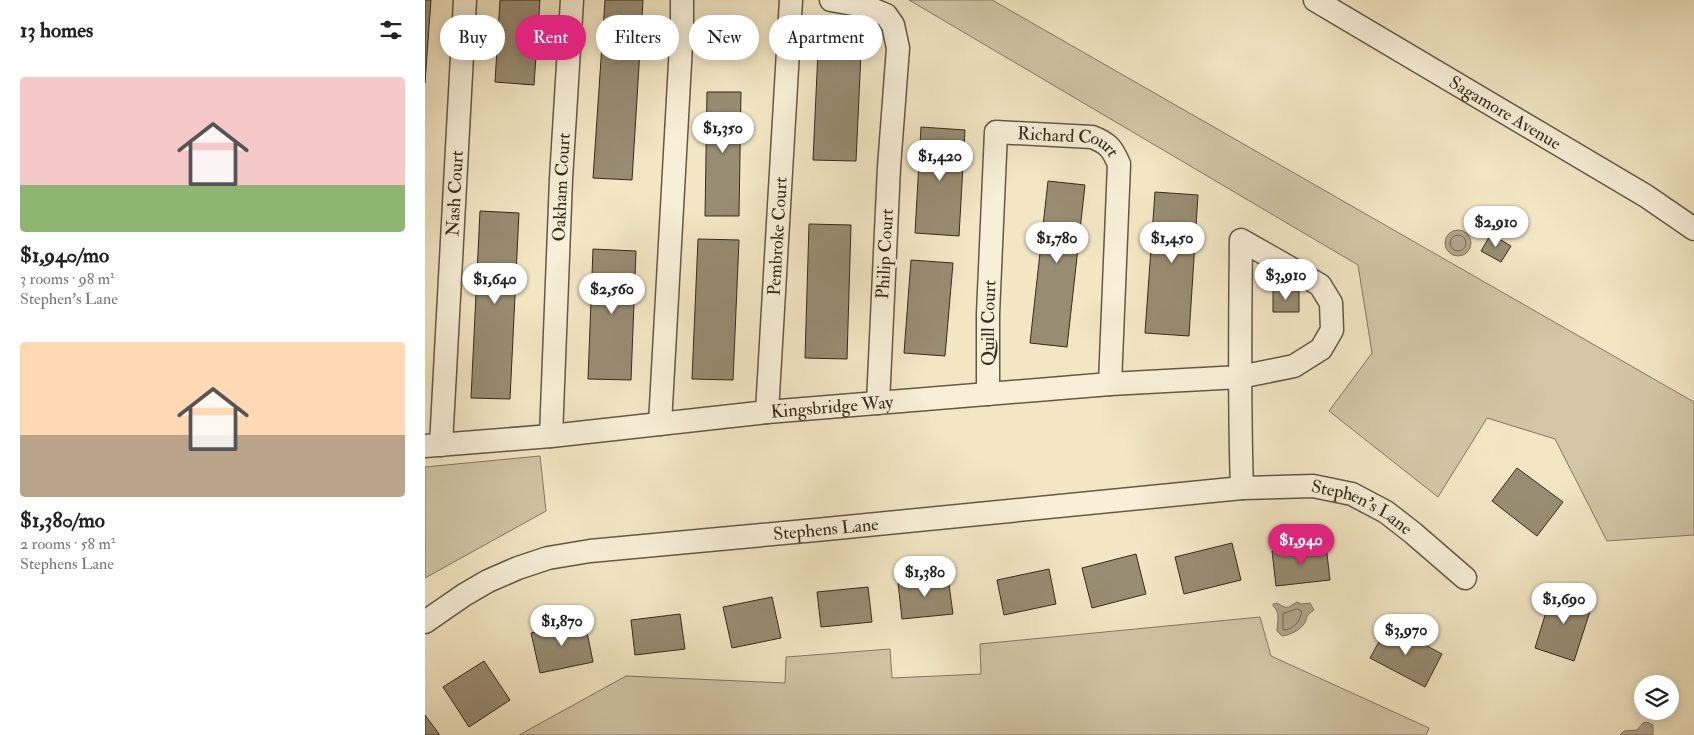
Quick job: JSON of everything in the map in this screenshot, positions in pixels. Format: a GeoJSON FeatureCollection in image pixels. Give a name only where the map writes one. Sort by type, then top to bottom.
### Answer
{"type":"FeatureCollection","features":[{"type":"Feature","properties":{"kind":"street","name":"Nash Court"},"geometry":{"type":"LineString","coordinates":[[433,446],[465,0]]}},
{"type":"Feature","properties":{"kind":"street","name":"Oakham Court"},"geometry":{"type":"LineString","coordinates":[[551,436],[561,179],[572,0]]}},
{"type":"Feature","properties":{"kind":"street"},"geometry":{"type":"LineString","coordinates":[[660,424],[683,27],[682,0]]}},
{"type":"Feature","properties":{"kind":"street","name":"Pembroke Court"},"geometry":{"type":"LineString","coordinates":[[767,412],[791,0]]}},
{"type":"Feature","properties":{"kind":"street","name":"Philip Court"},"geometry":{"type":"LineString","coordinates":[[831,0],[863,6],[886,15],[893,25],[898,48],[889,167],[878,403]]}},
{"type":"Feature","properties":{"kind":"street","name":"Sagamore Avenue"},"geometry":{"type":"LineString","coordinates":[[1321,1],[1646,196],[1694,229]]}},
{"type":"Feature","properties":{"kind":"street","name":"Richard Court"},"geometry":{"type":"LineString","coordinates":[[996,132],[1091,136],[1103,141],[1114,152],[1119,164],[1110,384]]}},
{"type":"Feature","properties":{"kind":"street","name":"Quill Court"},"geometry":{"type":"LineString","coordinates":[[988,394],[988,314],[996,132]]}},
{"type":"Feature","properties":{"kind":"street","name":"Kingsbridge Way"},"geometry":{"type":"LineString","coordinates":[[433,446],[551,436],[767,412],[1110,384],[1240,378],[1294,366],[1321,349],[1332,330],[1331,303],[1320,285],[1241,240],[1240,378]]}},
{"type":"Feature","properties":{"kind":"street"},"geometry":{"type":"LineString","coordinates":[[1240,378],[1242,488]]}},
{"type":"Feature","properties":{"kind":"street","name":"Stephen's Lane"},"geometry":{"type":"LineString","coordinates":[[1242,488],[1313,486],[1351,494],[1386,512],[1465,578]]}},
{"type":"Feature","properties":{"kind":"street","name":"Stephens Lane"},"geometry":{"type":"LineString","coordinates":[[425,622],[488,581],[548,558],[582,552],[1242,488]]}},
{"type":"Feature","properties":{"kind":"shaded area"},"geometry":{"type":"Polygon","coordinates":[[[909,0],[992,0],[1694,402],[1694,535],[1607,541],[1555,439],[1487,418],[1438,497],[1329,411],[1372,353],[1358,265],[909,0]]]}},
{"type":"Feature","properties":{"kind":"shaded area"},"geometry":{"type":"Polygon","coordinates":[[[540,456],[546,511],[425,578],[425,467],[540,456]]]}},
{"type":"Feature","properties":{"kind":"shaded area"},"geometry":{"type":"Polygon","coordinates":[[[1260,617],[1271,656],[1429,728],[1426,735],[519,735],[626,676],[785,683],[786,657],[890,649],[892,678],[981,674],[980,644],[1260,617]]]}},
{"type":"Feature","properties":{"kind":"water"},"geometry":{"type":"Polygon","coordinates":[[[1458,230],[1467,234],[1471,243],[1467,252],[1458,256],[1449,252],[1445,243],[1449,234],[1458,230]]]}},
{"type":"Feature","properties":{"kind":"water"},"geometry":{"type":"Polygon","coordinates":[[[1297,602],[1301,604],[1310,603],[1314,610],[1307,616],[1300,629],[1282,636],[1277,631],[1278,614],[1273,606],[1273,604],[1277,603],[1287,607],[1297,602]]]}},
{"type":"Feature","properties":{"kind":"water"},"geometry":{"type":"Polygon","coordinates":[[[1647,722],[1653,725],[1653,735],[1620,735],[1624,731],[1637,730],[1643,723],[1647,722]]]}},
{"type":"Feature","properties":{"kind":"building"},"geometry":{"type":"Polygon","coordinates":[[[425,0],[431,0],[425,83],[425,0]]]}},
{"type":"Feature","properties":{"kind":"building"},"geometry":{"type":"Polygon","coordinates":[[[500,0],[540,0],[539,15],[515,15],[515,60],[536,60],[534,85],[495,82],[496,60],[505,60],[505,15],[499,15],[500,0]]]}},
{"type":"Feature","properties":{"kind":"building"},"geometry":{"type":"Polygon","coordinates":[[[605,0],[643,0],[642,15],[604,15],[605,0]]]}},
{"type":"Feature","properties":{"kind":"building"},"geometry":{"type":"Polygon","coordinates":[[[601,60],[639,60],[632,180],[593,178],[601,60]]]}},
{"type":"Feature","properties":{"kind":"building"},"geometry":{"type":"Polygon","coordinates":[[[818,60],[861,60],[856,161],[813,160],[818,60]]]}},
{"type":"Feature","properties":{"kind":"building"},"geometry":{"type":"Polygon","coordinates":[[[707,92],[741,92],[739,216],[705,216],[707,92]]]}},
{"type":"Feature","properties":{"kind":"building"},"geometry":{"type":"Polygon","coordinates":[[[921,127],[965,130],[959,236],[915,233],[921,127]]]}},
{"type":"Feature","properties":{"kind":"building"},"geometry":{"type":"Polygon","coordinates":[[[1048,181],[1085,185],[1067,347],[1030,343],[1048,181]]]}},
{"type":"Feature","properties":{"kind":"building"},"geometry":{"type":"Polygon","coordinates":[[[1155,192],[1198,195],[1189,336],[1145,333],[1155,192]]]}},
{"type":"Feature","properties":{"kind":"building"},"geometry":{"type":"Polygon","coordinates":[[[480,211],[519,213],[510,399],[471,398],[480,211]]]}},
{"type":"Feature","properties":{"kind":"building"},"geometry":{"type":"Polygon","coordinates":[[[809,224],[851,225],[847,359],[805,358],[809,224]]]}},
{"type":"Feature","properties":{"kind":"building"},"geometry":{"type":"Polygon","coordinates":[[[1491,234],[1511,246],[1501,262],[1481,251],[1491,234]]]}},
{"type":"Feature","properties":{"kind":"building"},"geometry":{"type":"Polygon","coordinates":[[[698,239],[739,240],[733,380],[692,379],[698,239]]]}},
{"type":"Feature","properties":{"kind":"building"},"geometry":{"type":"Polygon","coordinates":[[[593,249],[636,251],[631,380],[588,379],[593,249]]]}},
{"type":"Feature","properties":{"kind":"building"},"geometry":{"type":"Polygon","coordinates":[[[911,260],[953,263],[945,356],[904,353],[911,260]]]}},
{"type":"Feature","properties":{"kind":"building"},"geometry":{"type":"Polygon","coordinates":[[[1273,290],[1299,290],[1299,312],[1273,312],[1273,290]]]}},
{"type":"Feature","properties":{"kind":"building"},"geometry":{"type":"Polygon","coordinates":[[[1517,468],[1563,502],[1537,536],[1492,501],[1517,468]]]}},
{"type":"Feature","properties":{"kind":"building"},"geometry":{"type":"Polygon","coordinates":[[[1232,543],[1241,580],[1184,594],[1175,557],[1232,543]]]}},
{"type":"Feature","properties":{"kind":"building"},"geometry":{"type":"Polygon","coordinates":[[[1326,545],[1330,580],[1276,586],[1272,551],[1326,545]]]}},
{"type":"Feature","properties":{"kind":"building"},"geometry":{"type":"Polygon","coordinates":[[[1136,554],[1146,594],[1092,608],[1082,568],[1136,554]]]}},
{"type":"Feature","properties":{"kind":"building"},"geometry":{"type":"Polygon","coordinates":[[[1049,569],[1056,604],[1004,615],[997,580],[1049,569]]]}},
{"type":"Feature","properties":{"kind":"building"},"geometry":{"type":"Polygon","coordinates":[[[948,577],[953,614],[902,619],[898,583],[948,577]]]}},
{"type":"Feature","properties":{"kind":"building"},"geometry":{"type":"Polygon","coordinates":[[[868,587],[872,622],[821,627],[817,592],[868,587]]]}},
{"type":"Feature","properties":{"kind":"building"},"geometry":{"type":"Polygon","coordinates":[[[1553,589],[1593,602],[1574,661],[1535,648],[1553,589]]]}},
{"type":"Feature","properties":{"kind":"building"},"geometry":{"type":"Polygon","coordinates":[[[772,597],[781,638],[732,648],[723,607],[772,597]]]}},
{"type":"Feature","properties":{"kind":"building"},"geometry":{"type":"Polygon","coordinates":[[[680,614],[685,649],[635,655],[631,620],[680,614]]]}},
{"type":"Feature","properties":{"kind":"building"},"geometry":{"type":"Polygon","coordinates":[[[585,622],[593,662],[540,673],[531,633],[585,622]]]}},
{"type":"Feature","properties":{"kind":"building"},"geometry":{"type":"Polygon","coordinates":[[[1388,625],[1442,654],[1425,687],[1370,658],[1388,625]]]}},
{"type":"Feature","properties":{"kind":"building"},"geometry":{"type":"Polygon","coordinates":[[[484,661],[510,700],[469,727],[443,687],[484,661]]]}},
{"type":"Feature","properties":{"kind":"building"},"geometry":{"type":"Polygon","coordinates":[[[425,715],[439,734],[439,735],[425,735],[425,715]]]}}]}
